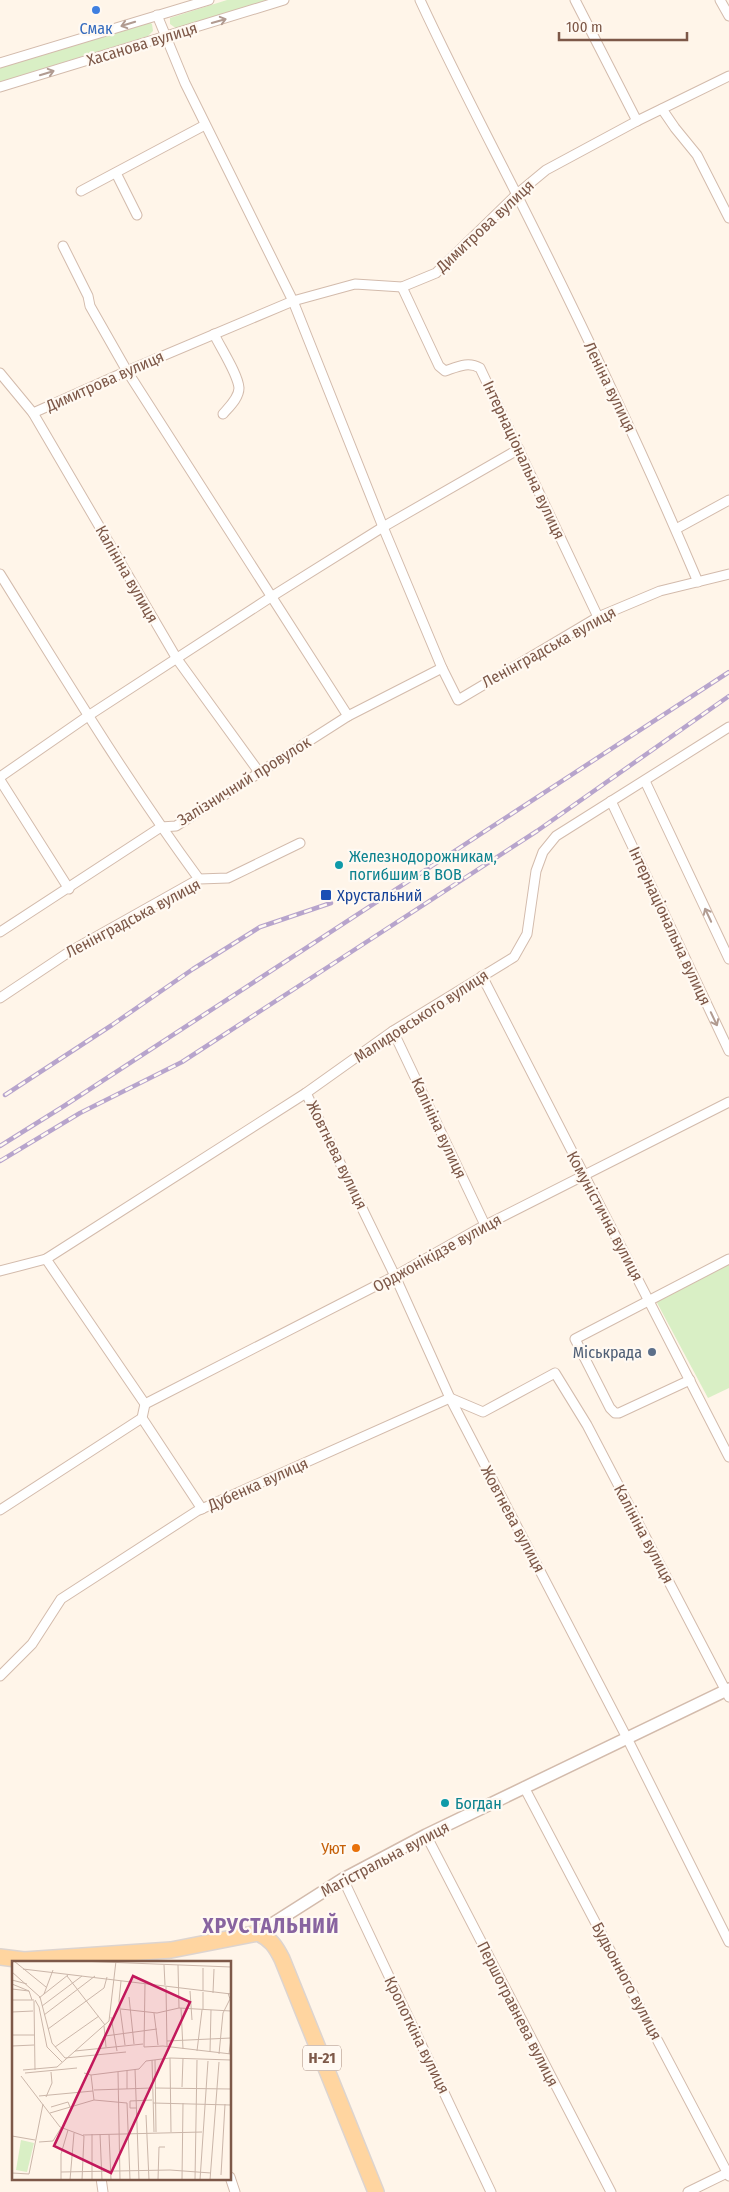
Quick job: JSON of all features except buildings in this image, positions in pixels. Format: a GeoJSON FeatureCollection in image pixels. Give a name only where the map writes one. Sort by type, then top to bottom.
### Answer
{"type":"FeatureCollection","features":[{"type":"Feature","properties":{"kind":"main road","name":"Магістральна вулиця"},"geometry":{"type":"LineString","coordinates":[[0,1957],[24,1960],[145,1957],[258,1932]]}},
{"type":"Feature","properties":{"kind":"main road","name":"Н-21"},"geometry":{"type":"LineString","coordinates":[[258,1932],[267,1937],[275,1946],[282,1960],[376,2192]]}},
{"type":"Feature","properties":{"kind":"main road","name":"Магістральна вулиця"},"geometry":{"type":"LineString","coordinates":[[0,1950],[24,1960]]}},
{"type":"Feature","properties":{"kind":"street","name":"Хасанова вулиця"},"geometry":{"type":"LineString","coordinates":[[0,63],[208,0]]}},
{"type":"Feature","properties":{"kind":"street","name":"Хасанова вулиця"},"geometry":{"type":"LineString","coordinates":[[0,87],[284,0]]}},
{"type":"Feature","properties":{"kind":"street","name":"Леніна вулиця"},"geometry":{"type":"LineString","coordinates":[[420,0],[457,80],[517,194],[613,390],[698,582]]}},
{"type":"Feature","properties":{"kind":"street"},"geometry":{"type":"LineString","coordinates":[[575,0],[637,121]]}},
{"type":"Feature","properties":{"kind":"street"},"geometry":{"type":"LineString","coordinates":[[720,0],[729,16]]}},
{"type":"Feature","properties":{"kind":"street"},"geometry":{"type":"LineString","coordinates":[[157,15],[184,83],[293,301],[383,527],[442,668]]}},
{"type":"Feature","properties":{"kind":"street","name":"Димитрова вулиця"},"geometry":{"type":"LineString","coordinates":[[33,413],[127,370],[293,301],[355,284],[402,287],[436,273],[517,194],[546,170],[637,121],[729,76]]}},
{"type":"Feature","properties":{"kind":"street"},"geometry":{"type":"LineString","coordinates":[[662,109],[674,128],[697,155],[729,218]]}},
{"type":"Feature","properties":{"kind":"street"},"geometry":{"type":"LineString","coordinates":[[81,191],[205,125]]}},
{"type":"Feature","properties":{"kind":"street"},"geometry":{"type":"LineString","coordinates":[[116,173],[137,215]]}},
{"type":"Feature","properties":{"kind":"street"},"geometry":{"type":"LineString","coordinates":[[63,246],[88,296],[90,306],[127,370],[348,716]]}},
{"type":"Feature","properties":{"kind":"street","name":"Інтернаціональна вулиця"},"geometry":{"type":"LineString","coordinates":[[402,287],[439,366],[445,371],[462,365],[474,364],[480,368],[598,616]]}},
{"type":"Feature","properties":{"kind":"street"},"geometry":{"type":"LineString","coordinates":[[214,334],[237,380],[239,389],[234,401],[223,414]]}},
{"type":"Feature","properties":{"kind":"street","name":"Калініна вулиця"},"geometry":{"type":"LineString","coordinates":[[0,373],[33,413],[177,659],[259,772]]}},
{"type":"Feature","properties":{"kind":"street"},"geometry":{"type":"LineString","coordinates":[[69,888],[0,778],[88,716],[271,597],[383,527],[519,449]]}},
{"type":"Feature","properties":{"kind":"street"},"geometry":{"type":"LineString","coordinates":[[676,529],[729,500]]}},
{"type":"Feature","properties":{"kind":"street"},"geometry":{"type":"LineString","coordinates":[[0,574],[88,716],[161,827],[199,879]]}},
{"type":"Feature","properties":{"kind":"street","name":"Ленінградська вулиця"},"geometry":{"type":"LineString","coordinates":[[442,668],[458,700],[598,616],[660,591],[729,574]]}},
{"type":"Feature","properties":{"kind":"street","name":"Залізничний провулок"},"geometry":{"type":"LineString","coordinates":[[0,932],[161,827],[176,826],[348,716],[442,668]]}},
{"type":"Feature","properties":{"kind":"street","name":"Малидовського вулиця"},"geometry":{"type":"LineString","coordinates":[[0,1271],[46,1258],[306,1093],[393,1031],[514,956],[527,934],[536,870],[543,852],[556,836],[729,727]]}},
{"type":"Feature","properties":{"kind":"street"},"geometry":{"type":"LineString","coordinates":[[645,781],[729,960]]}},
{"type":"Feature","properties":{"kind":"street","name":"Інтернаціональна вулиця"},"geometry":{"type":"LineString","coordinates":[[611,801],[729,1051]]}},
{"type":"Feature","properties":{"kind":"street","name":"Ленінградська вулиця"},"geometry":{"type":"LineString","coordinates":[[0,998],[69,952],[199,879],[228,878],[300,843]]}},
{"type":"Feature","properties":{"kind":"street","name":"Комуністична вулиця"},"geometry":{"type":"LineString","coordinates":[[482,976],[729,1457]]}},
{"type":"Feature","properties":{"kind":"street","name":"Калініна вулиця"},"geometry":{"type":"LineString","coordinates":[[393,1031],[485,1225]]}},
{"type":"Feature","properties":{"kind":"street","name":"Жовтнева вулиця"},"geometry":{"type":"LineString","coordinates":[[306,1093],[395,1276],[450,1398],[627,1738],[729,1942]]}},
{"type":"Feature","properties":{"kind":"street","name":"Орджонікідзе вулиця"},"geometry":{"type":"LineString","coordinates":[[145,1404],[395,1276],[485,1225],[729,1102]]}},
{"type":"Feature","properties":{"kind":"street"},"geometry":{"type":"LineString","coordinates":[[0,1510],[142,1418],[145,1404],[46,1258]]}},
{"type":"Feature","properties":{"kind":"street"},"geometry":{"type":"LineString","coordinates":[[690,1380],[619,1413],[615,1413],[610,1408],[576,1339],[649,1299],[729,1259]]}},
{"type":"Feature","properties":{"kind":"street","name":"Калініна вулиця"},"geometry":{"type":"LineString","coordinates":[[450,1398],[483,1412],[555,1373],[587,1425],[728,1692]]}},
{"type":"Feature","properties":{"kind":"street","name":"Дубенка вулиця"},"geometry":{"type":"LineString","coordinates":[[0,1676],[32,1644],[61,1599],[202,1509],[450,1398]]}},
{"type":"Feature","properties":{"kind":"street"},"geometry":{"type":"LineString","coordinates":[[142,1418],[202,1509]]}},
{"type":"Feature","properties":{"kind":"street","name":"Магістральна вулиця"},"geometry":{"type":"LineString","coordinates":[[258,1932],[343,1879],[426,1835],[627,1738],[728,1692]]}},
{"type":"Feature","properties":{"kind":"street","name":"Будьонного вулиця"},"geometry":{"type":"LineString","coordinates":[[524,1787],[728,2174]]}},
{"type":"Feature","properties":{"kind":"street","name":"Першотравнева вулиця"},"geometry":{"type":"LineString","coordinates":[[426,1835],[611,2192]]}},
{"type":"Feature","properties":{"kind":"street","name":"Кропоткіна вулиця"},"geometry":{"type":"LineString","coordinates":[[343,1879],[491,2192]]}},
{"type":"Feature","properties":{"kind":"street"},"geometry":{"type":"LineString","coordinates":[[688,2192],[728,2174]]}},
{"type":"Feature","properties":{"kind":"street"},"geometry":{"type":"LineString","coordinates":[[231,2179],[236,2192]]}},
{"type":"Feature","properties":{"kind":"green space"},"geometry":{"type":"Polygon","coordinates":[[[227,0],[267,0],[177,29],[170,24],[170,18],[227,0]]]}},
{"type":"Feature","properties":{"kind":"green space"},"geometry":{"type":"Polygon","coordinates":[[[149,22],[152,24],[153,31],[148,36],[0,82],[0,67],[149,22]]]}},
{"type":"Feature","properties":{"kind":"green space"},"geometry":{"type":"Polygon","coordinates":[[[729,1263],[729,1388],[708,1398],[655,1299],[729,1263]]]}},
{"type":"Feature","properties":{"kind":"railway"},"geometry":{"type":"LineString","coordinates":[[0,1146],[729,672]]}},
{"type":"Feature","properties":{"kind":"railway"},"geometry":{"type":"LineString","coordinates":[[0,1161],[80,1113],[182,1062],[537,831],[729,696]]}},
{"type":"Feature","properties":{"kind":"railway"},"geometry":{"type":"LineString","coordinates":[[5,1095],[193,969],[260,927],[331,903]]}},
{"type":"Feature","properties":{"kind":"place","name":"Смак"},"geometry":{"type":"Point","coordinates":[96,10]}},
{"type":"Feature","properties":{"kind":"place","name":"Железнодорожникам, погибшим в ВОВ"},"geometry":{"type":"Point","coordinates":[339,865]}},
{"type":"Feature","properties":{"kind":"place","name":"Хрустальний"},"geometry":{"type":"Point","coordinates":[326,895]}},
{"type":"Feature","properties":{"kind":"place","name":"Міськрада"},"geometry":{"type":"Point","coordinates":[652,1352]}},
{"type":"Feature","properties":{"kind":"place","name":"Богдан"},"geometry":{"type":"Point","coordinates":[445,1803]}},
{"type":"Feature","properties":{"kind":"place","name":"Уют"},"geometry":{"type":"Point","coordinates":[356,1848]}},
{"type":"Feature","properties":{"kind":"district","name":"ХРУСТАЛЬНИЙ"},"geometry":{"type":"Point","coordinates":[271,1926]}}]}
